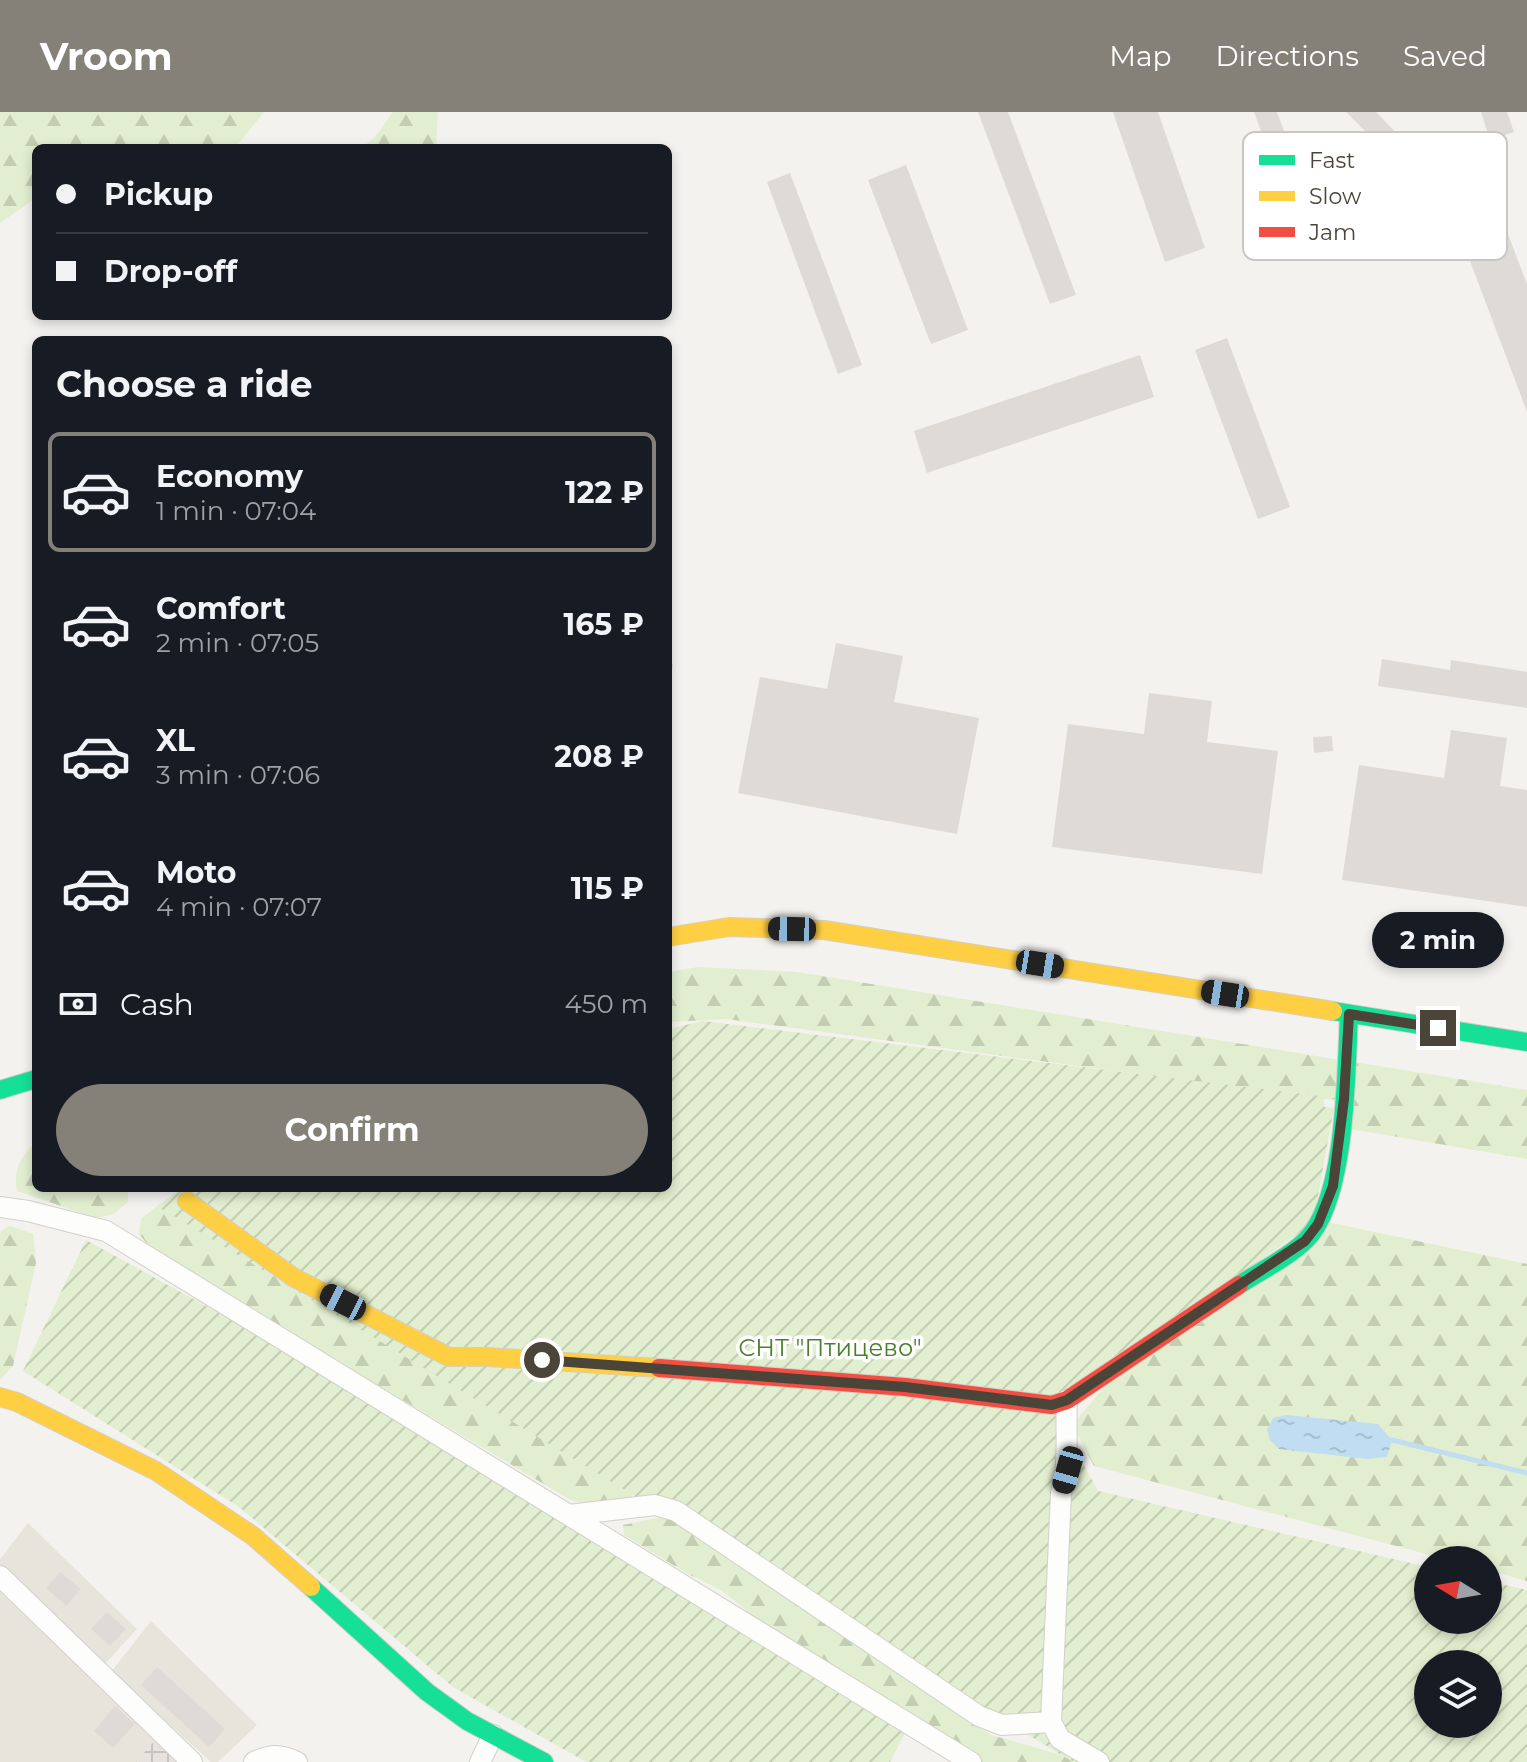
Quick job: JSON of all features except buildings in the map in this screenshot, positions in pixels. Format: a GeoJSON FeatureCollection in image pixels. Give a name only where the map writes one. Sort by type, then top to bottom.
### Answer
{"type":"FeatureCollection","features":[{"type":"Feature","properties":{"kind":"street"},"geometry":{"type":"LineString","coordinates":[[672,936],[729,927],[824,930],[1527,1042]]}},
{"type":"Feature","properties":{"kind":"street"},"geometry":{"type":"LineString","coordinates":[[187,1201],[293,1277],[449,1357],[488,1357],[875,1385],[1052,1405],[1067,1400],[1305,1241],[1318,1224],[1333,1186],[1344,1099],[1349,1014]]}},
{"type":"Feature","properties":{"kind":"street"},"geometry":{"type":"LineString","coordinates":[[0,1090],[32,1080]]}},
{"type":"Feature","properties":{"kind":"street"},"geometry":{"type":"LineString","coordinates":[[0,1207],[106,1231],[569,1515],[948,1756],[971,1762]]}},
{"type":"Feature","properties":{"kind":"street"},"geometry":{"type":"LineString","coordinates":[[0,1397],[17,1402],[156,1471],[253,1536],[427,1692],[467,1721],[544,1762]]}},
{"type":"Feature","properties":{"kind":"street"},"geometry":{"type":"LineString","coordinates":[[1067,1400],[1064,1434],[1068,1470],[1061,1493],[1051,1722],[1060,1739],[1099,1762]]}},
{"type":"Feature","properties":{"kind":"street"},"geometry":{"type":"LineString","coordinates":[[569,1515],[655,1505],[676,1511],[979,1716],[1002,1725],[1051,1722]]}},
{"type":"Feature","properties":{"kind":"street"},"geometry":{"type":"LineString","coordinates":[[0,1576],[192,1762]]}},
{"type":"Feature","properties":{"kind":"street"},"geometry":{"type":"LineString","coordinates":[[480,1762],[493,1735]]}},
{"type":"Feature","properties":{"kind":"street"},"geometry":{"type":"LineString","coordinates":[[254,1762],[269,1754],[297,1762]]}},
{"type":"Feature","properties":{"kind":"shaded area"},"geometry":{"type":"Polygon","coordinates":[[[28,1523],[137,1629],[103,1666],[0,1567],[0,1559],[28,1523]]]}},
{"type":"Feature","properties":{"kind":"shaded area"},"geometry":{"type":"Polygon","coordinates":[[[0,1591],[155,1740],[136,1762],[0,1762],[0,1591]]]}},
{"type":"Feature","properties":{"kind":"shaded area"},"geometry":{"type":"Polygon","coordinates":[[[151,1621],[257,1725],[218,1762],[211,1762],[111,1672],[151,1621]]]}},
{"type":"Feature","properties":{"kind":"shaded area"},"geometry":{"type":"Polygon","coordinates":[[[155,1740],[180,1762],[136,1762],[155,1740]]]}},
{"type":"Feature","properties":{"kind":"green space"},"geometry":{"type":"Polygon","coordinates":[[[0,112],[264,112],[238,144],[32,144],[32,201],[0,223],[0,112]]]}},
{"type":"Feature","properties":{"kind":"green space"},"geometry":{"type":"Polygon","coordinates":[[[393,112],[438,112],[436,144],[366,144],[393,112]]]}},
{"type":"Feature","properties":{"kind":"green space"},"geometry":{"type":"Polygon","coordinates":[[[698,967],[797,972],[1527,1090],[1527,1159],[1351,1129],[1333,1100],[726,1019],[672,1022],[672,971],[698,967]]]}},
{"type":"Feature","properties":{"kind":"green space","name":"СНТ \"Птицево\""},"geometry":{"type":"Polygon","coordinates":[[[703,1021],[1344,1099],[1324,1099],[1324,1107],[1334,1108],[1313,1223],[1052,1406],[1098,1491],[1414,1564],[1414,1634],[1502,1634],[1502,1584],[1527,1590],[1527,1762],[1073,1762],[157,1206],[176,1192],[672,1192],[672,1028],[703,1021]]]}},
{"type":"Feature","properties":{"kind":"green space"},"geometry":{"type":"Polygon","coordinates":[[[32,1146],[32,1192],[128,1192],[128,1202],[114,1214],[96,1218],[17,1191],[16,1176],[32,1146]]]}},
{"type":"Feature","properties":{"kind":"green space"},"geometry":{"type":"Polygon","coordinates":[[[174,1205],[636,1486],[630,1501],[591,1507],[569,1499],[153,1251],[139,1234],[141,1219],[157,1206],[174,1205]]]}},
{"type":"Feature","properties":{"kind":"green space"},"geometry":{"type":"Polygon","coordinates":[[[1327,1222],[1527,1264],[1527,1581],[1502,1574],[1502,1546],[1414,1546],[1414,1551],[1094,1466],[1072,1425],[1134,1352],[1327,1222]]]}},
{"type":"Feature","properties":{"kind":"green space"},"geometry":{"type":"Polygon","coordinates":[[[10,1226],[33,1234],[36,1263],[13,1366],[0,1380],[0,1236],[1,1231],[10,1226]]]}},
{"type":"Feature","properties":{"kind":"green space"},"geometry":{"type":"Polygon","coordinates":[[[86,1240],[266,1339],[905,1733],[890,1762],[586,1762],[453,1687],[239,1507],[23,1371],[86,1240]]]}},
{"type":"Feature","properties":{"kind":"green space"},"geometry":{"type":"Polygon","coordinates":[[[661,1517],[685,1525],[991,1735],[1078,1762],[982,1762],[761,1622],[721,1590],[624,1535],[623,1525],[661,1517]]]}},
{"type":"Feature","properties":{"kind":"water"},"geometry":{"type":"Polygon","coordinates":[[[1286,1415],[1378,1424],[1392,1440],[1387,1457],[1367,1459],[1279,1449],[1270,1440],[1267,1430],[1273,1418],[1286,1415]]]}},
{"type":"Feature","properties":{"kind":"waterway"},"geometry":{"type":"LineString","coordinates":[[1392,1440],[1527,1473]]}},
{"type":"Feature","properties":{"kind":"traffic: fast"},"geometry":{"type":"LineString","coordinates":[[1333,1011],[1527,1042]]}},
{"type":"Feature","properties":{"kind":"traffic: fast"},"geometry":{"type":"LineString","coordinates":[[1239,1285],[1299,1247],[1319,1221],[1330,1195],[1342,1133],[1349,1014]]}},
{"type":"Feature","properties":{"kind":"traffic: fast"},"geometry":{"type":"LineString","coordinates":[[0,1090],[32,1080]]}},
{"type":"Feature","properties":{"kind":"traffic: fast"},"geometry":{"type":"LineString","coordinates":[[311,1587],[427,1692],[467,1721],[544,1762]]}},
{"type":"Feature","properties":{"kind":"traffic: slow"},"geometry":{"type":"LineString","coordinates":[[672,936],[729,927],[824,930],[1333,1011]]}},
{"type":"Feature","properties":{"kind":"traffic: slow"},"geometry":{"type":"LineString","coordinates":[[187,1201],[293,1277],[449,1357],[659,1368]]}},
{"type":"Feature","properties":{"kind":"traffic: slow"},"geometry":{"type":"LineString","coordinates":[[0,1397],[17,1402],[156,1471],[253,1536],[311,1587]]}},
{"type":"Feature","properties":{"kind":"traffic: jam"},"geometry":{"type":"LineString","coordinates":[[659,1368],[905,1387],[1052,1405],[1067,1400],[1239,1285]]}},
{"type":"Feature","properties":{"kind":"route"},"geometry":{"type":"LineString","coordinates":[[542,1360],[905,1387],[1052,1405],[1067,1400],[1305,1241],[1318,1224],[1333,1186],[1344,1099],[1349,1014],[1438,1028]]}}]}
